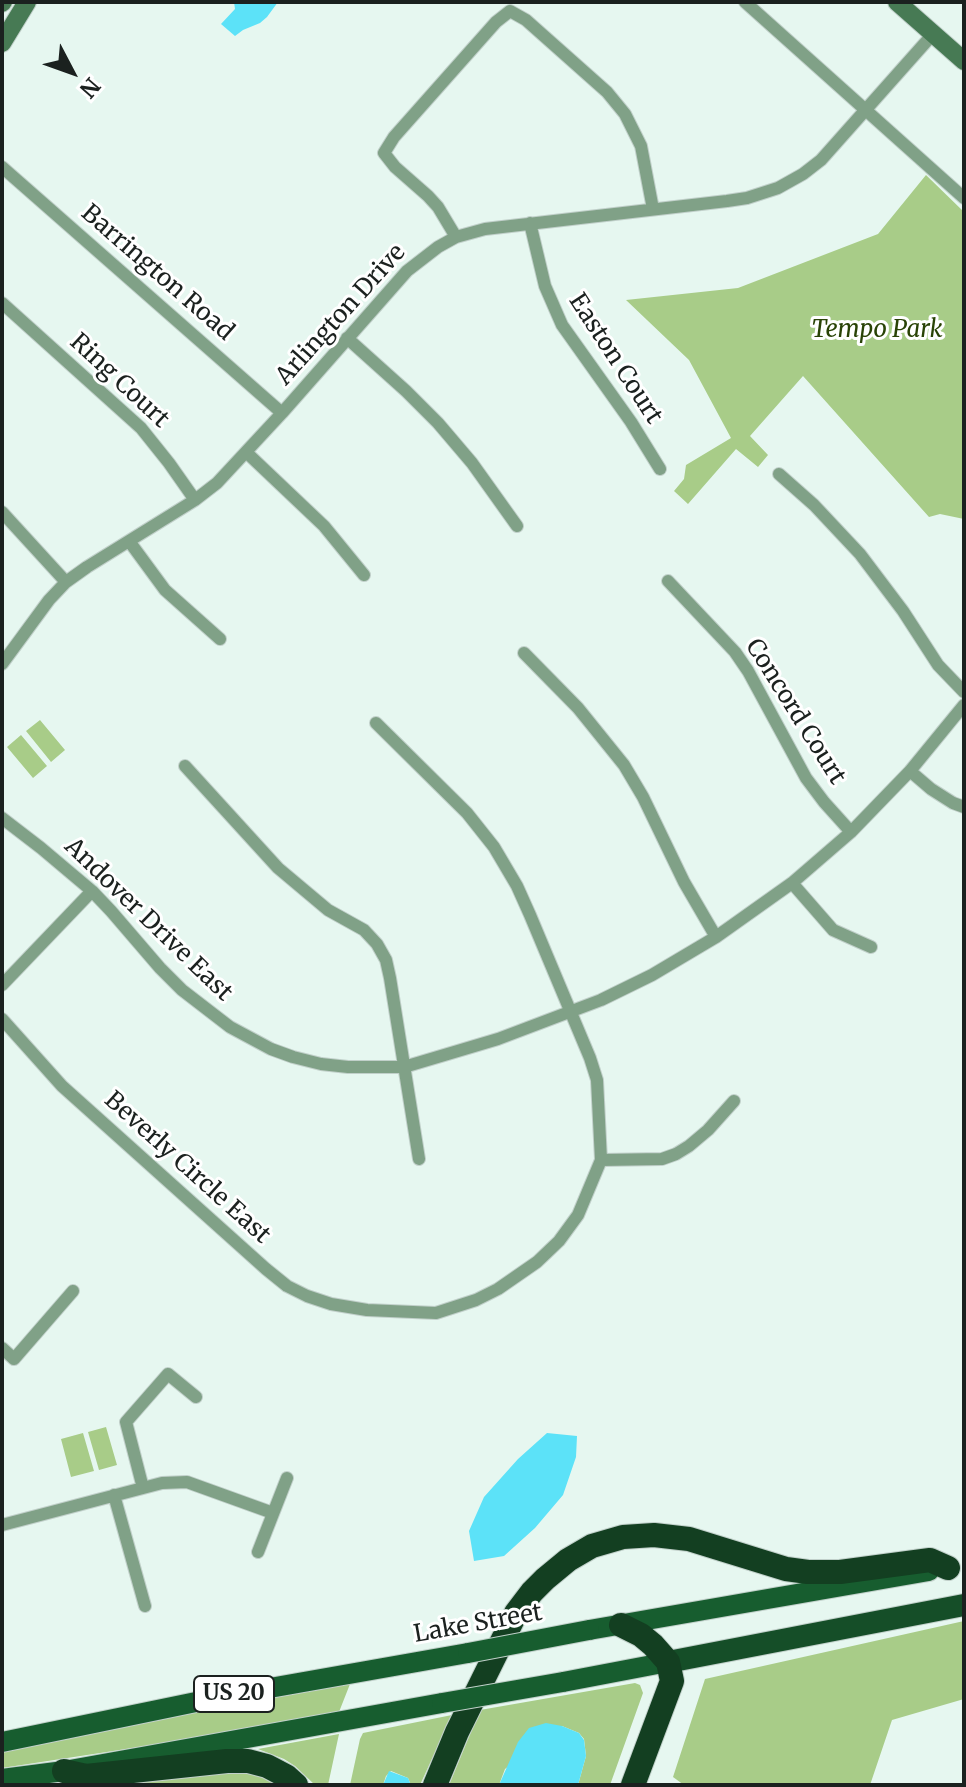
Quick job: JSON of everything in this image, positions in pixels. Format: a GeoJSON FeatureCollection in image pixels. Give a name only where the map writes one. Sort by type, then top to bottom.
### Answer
{"type":"FeatureCollection","features":[{"type":"Feature","properties":{"kind":"highway"},"geometry":{"type":"LineString","coordinates":[[435,1785],[457,1732],[516,1613],[545,1579],[592,1546],[623,1537],[654,1535],[689,1539],[786,1569],[808,1572],[840,1572],[930,1560],[956,1567]]}},
{"type":"Feature","properties":{"kind":"highway","name":"US 20"},"geometry":{"type":"LineString","coordinates":[[668,1662],[964,1605]]}},
{"type":"Feature","properties":{"kind":"highway"},"geometry":{"type":"LineString","coordinates":[[621,1625],[653,1645],[668,1662],[672,1681],[633,1785]]}},
{"type":"Feature","properties":{"kind":"highway"},"geometry":{"type":"LineString","coordinates":[[64,1771],[86,1776],[248,1761],[267,1766],[296,1785]]}},
{"type":"Feature","properties":{"kind":"main road"},"geometry":{"type":"LineString","coordinates":[[2,43],[27,2]]}},
{"type":"Feature","properties":{"kind":"main road"},"geometry":{"type":"LineString","coordinates":[[897,2],[964,61]]}},
{"type":"Feature","properties":{"kind":"main road","name":"Lake Street"},"geometry":{"type":"LineString","coordinates":[[2,1742],[230,1695],[956,1567]]}},
{"type":"Feature","properties":{"kind":"main road","name":"US 20"},"geometry":{"type":"LineString","coordinates":[[2,1779],[64,1771],[668,1662]]}},
{"type":"Feature","properties":{"kind":"street"},"geometry":{"type":"LineString","coordinates":[[745,2],[964,198]]}},
{"type":"Feature","properties":{"kind":"street"},"geometry":{"type":"LineString","coordinates":[[456,237],[438,207],[384,153],[394,137],[496,22],[510,11],[526,20],[607,92],[625,114],[644,155],[653,209]]}},
{"type":"Feature","properties":{"kind":"street","name":"Arlington Drive"},"geometry":{"type":"LineString","coordinates":[[2,664],[66,582],[217,483],[407,271],[431,251],[456,237],[485,229],[747,198],[778,188],[821,160],[933,34]]}},
{"type":"Feature","properties":{"kind":"street","name":"Barrington Road"},"geometry":{"type":"LineString","coordinates":[[2,167],[282,413]]}},
{"type":"Feature","properties":{"kind":"street","name":"Easton Court"},"geometry":{"type":"LineString","coordinates":[[530,223],[545,286],[562,325],[631,422],[660,469]]}},
{"type":"Feature","properties":{"kind":"street","name":"Ring Court"},"geometry":{"type":"LineString","coordinates":[[2,303],[141,428],[195,500]]}},
{"type":"Feature","properties":{"kind":"street"},"geometry":{"type":"LineString","coordinates":[[347,338],[438,423],[472,463],[517,526]]}},
{"type":"Feature","properties":{"kind":"street"},"geometry":{"type":"LineString","coordinates":[[246,452],[324,526],[364,575]]}},
{"type":"Feature","properties":{"kind":"street"},"geometry":{"type":"LineString","coordinates":[[779,474],[814,505],[860,554],[938,665],[964,692]]}},
{"type":"Feature","properties":{"kind":"street"},"geometry":{"type":"LineString","coordinates":[[2,512],[66,582]]}},
{"type":"Feature","properties":{"kind":"street"},"geometry":{"type":"LineString","coordinates":[[129,541],[165,590],[220,639]]}},
{"type":"Feature","properties":{"kind":"street","name":"Concord Court"},"geometry":{"type":"LineString","coordinates":[[668,581],[735,652],[806,778],[851,832]]}},
{"type":"Feature","properties":{"kind":"street"},"geometry":{"type":"LineString","coordinates":[[524,653],[578,708],[624,765],[716,937]]}},
{"type":"Feature","properties":{"kind":"street","name":"Andover Drive East"},"geometry":{"type":"LineString","coordinates":[[2,818],[92,891],[160,968],[217,1018],[256,1041],[293,1057],[348,1067],[404,1067],[498,1039],[601,1000],[652,975],[716,937],[792,883],[851,832],[910,771],[964,705]]}},
{"type":"Feature","properties":{"kind":"street"},"geometry":{"type":"LineString","coordinates":[[376,723],[467,813],[494,847],[517,886],[597,1080],[601,1160],[662,1159],[676,1154],[708,1130],[734,1101]]}},
{"type":"Feature","properties":{"kind":"street"},"geometry":{"type":"LineString","coordinates":[[185,766],[278,868],[328,910],[364,930],[377,944],[386,960],[390,978],[419,1159]]}},
{"type":"Feature","properties":{"kind":"street"},"geometry":{"type":"LineString","coordinates":[[910,771],[931,789],[964,807]]}},
{"type":"Feature","properties":{"kind":"street"},"geometry":{"type":"LineString","coordinates":[[792,883],[833,930],[871,947]]}},
{"type":"Feature","properties":{"kind":"street"},"geometry":{"type":"LineString","coordinates":[[2,985],[92,891]]}},
{"type":"Feature","properties":{"kind":"street","name":"Beverly Circle East"},"geometry":{"type":"LineString","coordinates":[[2,1019],[62,1086],[277,1279],[317,1300],[367,1310],[436,1313],[469,1303],[498,1289],[537,1262],[559,1241],[584,1202],[601,1160]]}},
{"type":"Feature","properties":{"kind":"street"},"geometry":{"type":"LineString","coordinates":[[2,1348],[14,1359],[73,1291]]}},
{"type":"Feature","properties":{"kind":"street"},"geometry":{"type":"LineString","coordinates":[[143,1488],[126,1422],[168,1374],[196,1397]]}},
{"type":"Feature","properties":{"kind":"street"},"geometry":{"type":"LineString","coordinates":[[258,1552],[287,1478]]}},
{"type":"Feature","properties":{"kind":"street"},"geometry":{"type":"LineString","coordinates":[[2,1525],[162,1483],[187,1482],[273,1513]]}},
{"type":"Feature","properties":{"kind":"street"},"geometry":{"type":"LineString","coordinates":[[114,1495],[145,1606]]}},
{"type":"Feature","properties":{"kind":"green space","name":"Tempo Park"},"geometry":{"type":"Polygon","coordinates":[[[926,175],[964,212],[964,519],[940,514],[929,517],[803,376],[750,436],[768,455],[758,467],[736,449],[688,504],[674,491],[684,479],[686,465],[731,438],[689,360],[626,300],[738,288],[878,234],[926,175]]]}},
{"type":"Feature","properties":{"kind":"green space"},"geometry":{"type":"Polygon","coordinates":[[[40,720],[65,750],[51,762],[26,731],[40,720]]]}},
{"type":"Feature","properties":{"kind":"green space"},"geometry":{"type":"Polygon","coordinates":[[[21,735],[47,766],[33,778],[7,747],[21,735]]]}},
{"type":"Feature","properties":{"kind":"green space"},"geometry":{"type":"Polygon","coordinates":[[[106,1427],[117,1465],[99,1470],[88,1432],[106,1427]]]}},
{"type":"Feature","properties":{"kind":"green space"},"geometry":{"type":"Polygon","coordinates":[[[83,1433],[94,1471],[71,1477],[61,1439],[83,1433]]]}},
{"type":"Feature","properties":{"kind":"green space"},"geometry":{"type":"Polygon","coordinates":[[[964,1621],[964,1699],[892,1720],[870,1785],[684,1785],[673,1777],[705,1679],[964,1621]]]}},
{"type":"Feature","properties":{"kind":"green space"},"geometry":{"type":"Polygon","coordinates":[[[635,1683],[640,1685],[643,1693],[610,1785],[578,1785],[586,1756],[584,1739],[579,1733],[562,1726],[505,1769],[499,1785],[449,1785],[480,1710],[635,1683]]]}},
{"type":"Feature","properties":{"kind":"green space"},"geometry":{"type":"Polygon","coordinates":[[[350,1684],[339,1712],[2,1768],[2,1752],[350,1684]]]}},
{"type":"Feature","properties":{"kind":"green space"},"geometry":{"type":"Polygon","coordinates":[[[452,1715],[420,1785],[411,1785],[408,1778],[391,1771],[383,1785],[350,1785],[363,1733],[452,1715]]]}},
{"type":"Feature","properties":{"kind":"green space"},"geometry":{"type":"Polygon","coordinates":[[[339,1734],[328,1785],[315,1785],[284,1759],[258,1749],[339,1734]]]}},
{"type":"Feature","properties":{"kind":"green space"},"geometry":{"type":"Polygon","coordinates":[[[239,1770],[278,1785],[52,1785],[239,1770]]]}},
{"type":"Feature","properties":{"kind":"water"},"geometry":{"type":"Polygon","coordinates":[[[234,2],[278,2],[260,23],[235,36],[221,24],[235,9],[234,2]]]}},
{"type":"Feature","properties":{"kind":"water"},"geometry":{"type":"Polygon","coordinates":[[[547,1433],[577,1436],[576,1457],[563,1495],[535,1528],[504,1556],[474,1561],[469,1531],[484,1497],[518,1459],[547,1433]]]}},
{"type":"Feature","properties":{"kind":"water"},"geometry":{"type":"Polygon","coordinates":[[[546,1723],[579,1733],[584,1740],[586,1756],[578,1785],[499,1785],[518,1742],[529,1728],[546,1723]]]}},
{"type":"Feature","properties":{"kind":"water"},"geometry":{"type":"Polygon","coordinates":[[[389,1771],[408,1778],[411,1785],[383,1785],[389,1771]]]}}]}
